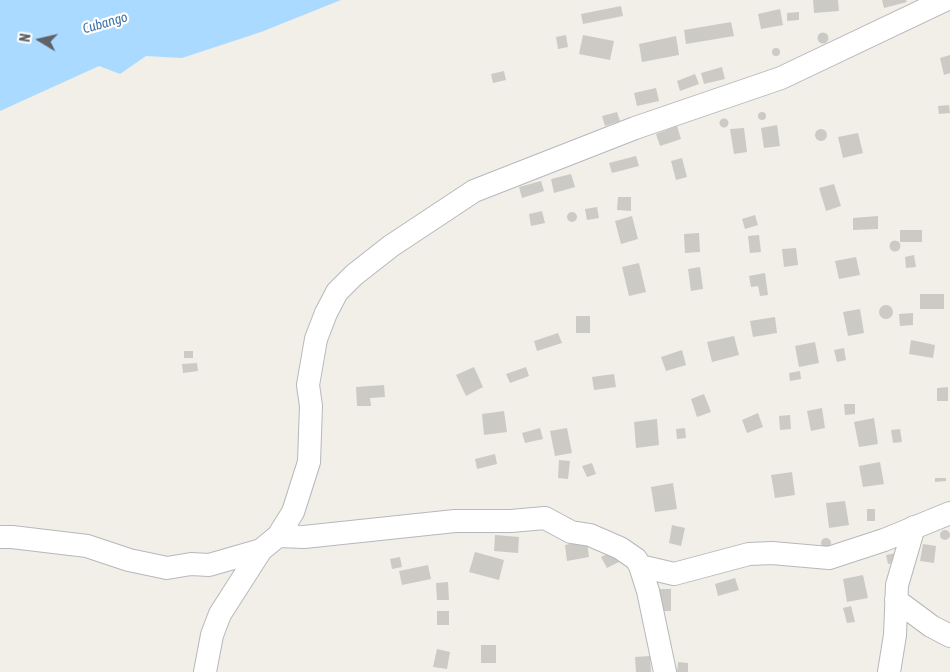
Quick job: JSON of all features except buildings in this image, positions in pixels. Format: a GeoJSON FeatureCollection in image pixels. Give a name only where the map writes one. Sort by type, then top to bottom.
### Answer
{"type":"FeatureCollection","features":[{"type":"Feature","properties":{"kind":"lane"},"geometry":{"type":"LineString","coordinates":[[205,672],[208,650],[220,614],[293,512],[309,462],[311,406],[308,385],[316,339],[326,313],[338,292],[362,269],[391,246],[474,191],[635,128],[781,78],[944,0]]}},
{"type":"Feature","properties":{"kind":"lane"},"geometry":{"type":"LineString","coordinates":[[640,566],[657,572],[674,574],[749,554],[772,553],[829,558],[950,513]]}},
{"type":"Feature","properties":{"kind":"lane"},"geometry":{"type":"LineString","coordinates":[[0,537],[87,546],[129,560],[168,568],[191,564],[209,565],[269,543],[304,537],[426,523],[545,518],[571,532],[590,535],[620,548],[636,559],[648,591],[665,672]]}},
{"type":"Feature","properties":{"kind":"lane"},"geometry":{"type":"LineString","coordinates":[[889,672],[894,642],[897,584],[914,527]]}},
{"type":"Feature","properties":{"kind":"lane"},"geometry":{"type":"LineString","coordinates":[[896,600],[931,626],[950,636]]}},
{"type":"Feature","properties":{"kind":"water","name":"Cubango"},"geometry":{"type":"Polygon","coordinates":[[[0,0],[341,0],[261,32],[182,58],[146,56],[120,74],[99,66],[0,111],[0,0]]]}}]}
